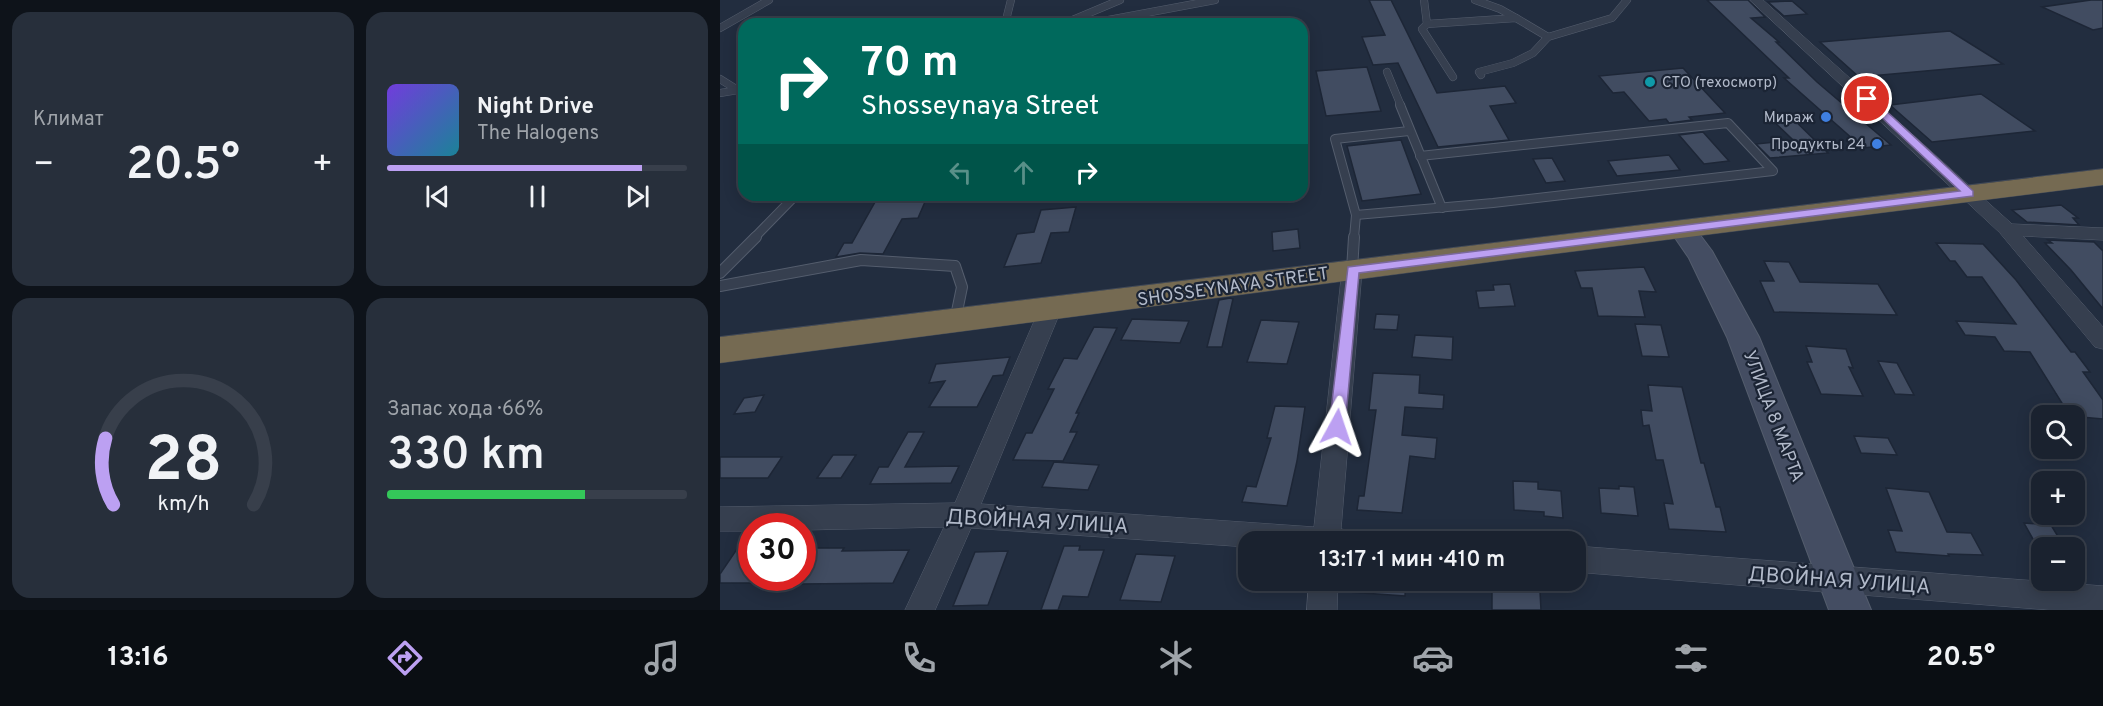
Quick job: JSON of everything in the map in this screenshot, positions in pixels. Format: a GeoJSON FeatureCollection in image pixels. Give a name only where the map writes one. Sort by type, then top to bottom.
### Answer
{"type":"FeatureCollection","features":[{"type":"Feature","properties":{"kind":"highway","name":"SHOSSEYNAYA STREET"},"geometry":{"type":"LineString","coordinates":[[720,350],[2103,177]]}},
{"type":"Feature","properties":{"kind":"main road","name":"УЛИЦА 8 МАРТА"},"geometry":{"type":"LineString","coordinates":[[1682,229],[1702,257],[1743,337],[1844,595]]}},
{"type":"Feature","properties":{"kind":"street"},"geometry":{"type":"LineString","coordinates":[[1756,0],[2007,229],[2103,340]]}},
{"type":"Feature","properties":{"kind":"street"},"geometry":{"type":"LineString","coordinates":[[2007,229],[2103,234]]}},
{"type":"Feature","properties":{"kind":"street"},"geometry":{"type":"LineString","coordinates":[[1336,531],[1352,270]]}},
{"type":"Feature","properties":{"kind":"street"},"geometry":{"type":"LineString","coordinates":[[920,610],[963,516],[1050,309]]}},
{"type":"Feature","properties":{"kind":"street","name":"ДВОЙНАЯ УЛИЦА"},"geometry":{"type":"LineString","coordinates":[[720,519],[963,516],[1238,534]]}},
{"type":"Feature","properties":{"kind":"street","name":"ДВОЙНАЯ УЛИЦА"},"geometry":{"type":"LineString","coordinates":[[1586,560],[1844,595],[2103,600]]}},
{"type":"Feature","properties":{"kind":"street"},"geometry":{"type":"LineString","coordinates":[[1322,610],[1323,591]]}},
{"type":"Feature","properties":{"kind":"lane"},"geometry":{"type":"LineString","coordinates":[[720,28],[769,0]]}},
{"type":"Feature","properties":{"kind":"lane"},"geometry":{"type":"LineString","coordinates":[[1006,18],[1011,0]]}},
{"type":"Feature","properties":{"kind":"lane"},"geometry":{"type":"LineString","coordinates":[[1073,18],[1120,0]]}},
{"type":"Feature","properties":{"kind":"lane"},"geometry":{"type":"LineString","coordinates":[[1119,18],[1215,0]]}},
{"type":"Feature","properties":{"kind":"lane"},"geometry":{"type":"LineString","coordinates":[[1425,0],[1427,24]]}},
{"type":"Feature","properties":{"kind":"lane"},"geometry":{"type":"LineString","coordinates":[[1475,0],[1500,9],[1548,37]]}},
{"type":"Feature","properties":{"kind":"lane"},"geometry":{"type":"LineString","coordinates":[[1481,75],[1479,72],[1513,63],[1533,53],[1548,37],[1612,18],[1627,0]]}},
{"type":"Feature","properties":{"kind":"lane"},"geometry":{"type":"LineString","coordinates":[[1453,77],[1422,29],[1427,24],[1516,18]]}},
{"type":"Feature","properties":{"kind":"lane"},"geometry":{"type":"LineString","coordinates":[[1387,72],[1409,131],[1442,207]]}},
{"type":"Feature","properties":{"kind":"lane"},"geometry":{"type":"LineString","coordinates":[[720,79],[738,88]]}},
{"type":"Feature","properties":{"kind":"lane"},"geometry":{"type":"LineString","coordinates":[[720,93],[738,89]]}},
{"type":"Feature","properties":{"kind":"lane"},"geometry":{"type":"LineString","coordinates":[[1356,215],[1773,171],[1728,123],[1420,156]]}},
{"type":"Feature","properties":{"kind":"lane"},"geometry":{"type":"LineString","coordinates":[[1352,270],[1356,215],[1335,140],[1409,131]]}},
{"type":"Feature","properties":{"kind":"lane"},"geometry":{"type":"LineString","coordinates":[[720,273],[790,201]]}},
{"type":"Feature","properties":{"kind":"lane"},"geometry":{"type":"LineString","coordinates":[[720,286],[861,260],[955,266],[962,287],[955,322]]}},
{"type":"Feature","properties":{"kind":"building"},"geometry":{"type":"Polygon","coordinates":[[[1369,0],[1391,0],[1437,93],[1505,86],[1516,103],[1490,106],[1509,140],[1438,147],[1398,63],[1373,65],[1362,37],[1385,35],[1369,0]]]}},
{"type":"Feature","properties":{"kind":"building"},"geometry":{"type":"Polygon","coordinates":[[[1707,0],[1748,0],[1765,17],[1751,18],[1779,42],[1776,42],[1817,82],[1891,145],[1863,148],[1784,78],[1789,78],[1707,0]]]}},
{"type":"Feature","properties":{"kind":"building"},"geometry":{"type":"Polygon","coordinates":[[[2103,0],[2103,28],[2093,30],[2042,7],[2103,0]]]}},
{"type":"Feature","properties":{"kind":"building"},"geometry":{"type":"Polygon","coordinates":[[[1792,1],[1807,14],[1784,16],[1768,2],[1792,1]]]}},
{"type":"Feature","properties":{"kind":"building"},"geometry":{"type":"Polygon","coordinates":[[[1950,31],[2003,64],[1859,77],[1820,42],[1950,31]]]}},
{"type":"Feature","properties":{"kind":"building"},"geometry":{"type":"Polygon","coordinates":[[[1367,67],[1381,111],[1326,116],[1316,71],[1367,67]]]}},
{"type":"Feature","properties":{"kind":"building"},"geometry":{"type":"Polygon","coordinates":[[[1683,68],[1725,113],[1689,117],[1692,120],[1669,123],[1666,119],[1649,121],[1624,92],[1613,93],[1599,76],[1683,68]]]}},
{"type":"Feature","properties":{"kind":"building"},"geometry":{"type":"Polygon","coordinates":[[[1981,94],[2035,131],[1932,142],[1890,105],[1981,94]]]}},
{"type":"Feature","properties":{"kind":"building"},"geometry":{"type":"Polygon","coordinates":[[[1788,114],[1828,153],[1770,158],[1756,144],[1793,140],[1768,116],[1788,114]]]}},
{"type":"Feature","properties":{"kind":"building"},"geometry":{"type":"Polygon","coordinates":[[[1703,132],[1729,161],[1704,164],[1679,135],[1703,132]]]}},
{"type":"Feature","properties":{"kind":"building"},"geometry":{"type":"Polygon","coordinates":[[[1401,140],[1421,194],[1362,201],[1347,146],[1401,140]]]}},
{"type":"Feature","properties":{"kind":"building"},"geometry":{"type":"Polygon","coordinates":[[[1669,155],[1680,170],[1617,176],[1608,161],[1669,155]]]}},
{"type":"Feature","properties":{"kind":"building"},"geometry":{"type":"Polygon","coordinates":[[[1552,158],[1565,181],[1546,183],[1533,159],[1552,158]]]}},
{"type":"Feature","properties":{"kind":"building"},"geometry":{"type":"Polygon","coordinates":[[[876,201],[925,201],[918,218],[902,219],[883,254],[860,253],[836,257],[844,243],[852,243],[876,201]]]}},
{"type":"Feature","properties":{"kind":"building"},"geometry":{"type":"Polygon","coordinates":[[[2061,205],[2078,218],[2073,218],[2079,225],[2027,222],[2012,210],[2061,205]]]}},
{"type":"Feature","properties":{"kind":"building"},"geometry":{"type":"Polygon","coordinates":[[[1076,207],[1069,232],[1051,233],[1041,263],[1004,267],[1017,234],[1034,232],[1041,210],[1076,207]]]}},
{"type":"Feature","properties":{"kind":"building"},"geometry":{"type":"Polygon","coordinates":[[[1298,229],[1300,248],[1273,251],[1272,232],[1298,229]]]}},
{"type":"Feature","properties":{"kind":"building"},"geometry":{"type":"Polygon","coordinates":[[[2048,240],[2094,242],[2103,251],[2103,309],[2045,243],[2052,243],[2048,240]]]}},
{"type":"Feature","properties":{"kind":"building"},"geometry":{"type":"Polygon","coordinates":[[[1936,243],[1983,244],[2016,280],[2071,352],[2075,352],[2090,372],[2083,372],[2103,400],[2103,419],[2085,417],[2085,405],[2063,405],[2030,352],[2004,351],[1995,337],[1965,335],[1956,321],[2016,324],[1982,277],[1967,277],[1955,261],[1950,261],[1936,243]]]}},
{"type":"Feature","properties":{"kind":"building"},"geometry":{"type":"Polygon","coordinates":[[[1764,261],[1789,262],[1800,282],[1878,284],[1897,315],[1774,312],[1760,281],[1774,281],[1764,261]]]}},
{"type":"Feature","properties":{"kind":"building"},"geometry":{"type":"Polygon","coordinates":[[[1644,267],[1656,292],[1639,291],[1645,317],[1598,316],[1592,288],[1581,288],[1575,271],[1644,267]]]}},
{"type":"Feature","properties":{"kind":"building"},"geometry":{"type":"Polygon","coordinates":[[[1510,284],[1515,306],[1479,308],[1476,291],[1494,290],[1493,285],[1510,284]]]}},
{"type":"Feature","properties":{"kind":"building"},"geometry":{"type":"Polygon","coordinates":[[[1233,299],[1222,347],[1207,347],[1219,300],[1233,299]]]}},
{"type":"Feature","properties":{"kind":"building"},"geometry":{"type":"Polygon","coordinates":[[[1376,314],[1399,315],[1397,330],[1374,329],[1376,314]]]}},
{"type":"Feature","properties":{"kind":"building"},"geometry":{"type":"Polygon","coordinates":[[[1132,319],[1189,321],[1180,343],[1121,340],[1132,319]]]}},
{"type":"Feature","properties":{"kind":"building"},"geometry":{"type":"Polygon","coordinates":[[[1261,320],[1299,322],[1287,364],[1247,362],[1261,320]]]}},
{"type":"Feature","properties":{"kind":"building"},"geometry":{"type":"Polygon","coordinates":[[[1635,324],[1661,325],[1669,357],[1642,356],[1635,324]]]}},
{"type":"Feature","properties":{"kind":"building"},"geometry":{"type":"Polygon","coordinates":[[[1094,327],[1117,328],[1076,413],[1079,413],[1070,432],[1077,432],[1063,461],[1013,460],[1026,433],[1032,433],[1054,389],[1048,389],[1064,358],[1077,359],[1094,327]]]}},
{"type":"Feature","properties":{"kind":"building"},"geometry":{"type":"Polygon","coordinates":[[[1415,335],[1453,337],[1452,360],[1412,357],[1415,335]]]}},
{"type":"Feature","properties":{"kind":"building"},"geometry":{"type":"Polygon","coordinates":[[[1806,346],[1846,349],[1853,368],[1849,367],[1863,396],[1821,394],[1807,362],[1812,362],[1806,346]]]}},
{"type":"Feature","properties":{"kind":"building"},"geometry":{"type":"Polygon","coordinates":[[[1010,357],[1003,375],[993,376],[977,407],[929,407],[945,381],[929,383],[936,364],[1010,357]]]}},
{"type":"Feature","properties":{"kind":"building"},"geometry":{"type":"Polygon","coordinates":[[[1878,361],[1897,363],[1914,395],[1895,394],[1878,361]]]}},
{"type":"Feature","properties":{"kind":"building"},"geometry":{"type":"Polygon","coordinates":[[[1373,373],[1420,375],[1419,393],[1444,395],[1443,409],[1405,407],[1402,435],[1437,438],[1435,459],[1410,456],[1402,513],[1357,510],[1359,496],[1364,496],[1376,410],[1369,410],[1373,373]]]}},
{"type":"Feature","properties":{"kind":"building"},"geometry":{"type":"Polygon","coordinates":[[[1648,385],[1682,387],[1701,463],[1704,463],[1716,507],[1720,507],[1726,532],[1669,529],[1664,503],[1673,504],[1663,460],[1656,460],[1649,425],[1643,426],[1641,410],[1652,411],[1648,385]]]}},
{"type":"Feature","properties":{"kind":"building"},"geometry":{"type":"Polygon","coordinates":[[[764,395],[755,412],[734,414],[744,398],[764,395]]]}},
{"type":"Feature","properties":{"kind":"building"},"geometry":{"type":"Polygon","coordinates":[[[1275,406],[1305,407],[1287,506],[1242,502],[1247,486],[1256,487],[1271,438],[1267,438],[1275,406]]]}},
{"type":"Feature","properties":{"kind":"building"},"geometry":{"type":"Polygon","coordinates":[[[908,432],[924,432],[905,467],[959,466],[951,483],[870,484],[879,467],[888,467],[908,432]]]}},
{"type":"Feature","properties":{"kind":"building"},"geometry":{"type":"Polygon","coordinates":[[[1854,436],[1888,438],[1897,455],[1861,453],[1854,436]]]}},
{"type":"Feature","properties":{"kind":"building"},"geometry":{"type":"Polygon","coordinates":[[[833,455],[856,455],[841,478],[817,478],[833,455]]]}},
{"type":"Feature","properties":{"kind":"building"},"geometry":{"type":"Polygon","coordinates":[[[720,457],[782,457],[768,478],[720,478],[720,457]]]}},
{"type":"Feature","properties":{"kind":"building"},"geometry":{"type":"Polygon","coordinates":[[[1054,462],[1099,465],[1088,490],[1042,487],[1054,462]]]}},
{"type":"Feature","properties":{"kind":"building"},"geometry":{"type":"Polygon","coordinates":[[[1513,481],[1538,482],[1538,489],[1561,491],[1563,518],[1544,516],[1544,512],[1514,510],[1513,481]]]}},
{"type":"Feature","properties":{"kind":"building"},"geometry":{"type":"Polygon","coordinates":[[[1619,486],[1634,487],[1638,516],[1601,513],[1599,488],[1619,489],[1619,486]]]}},
{"type":"Feature","properties":{"kind":"building"},"geometry":{"type":"Polygon","coordinates":[[[1886,488],[1929,492],[1947,532],[1971,533],[1983,555],[1948,554],[1949,556],[1896,552],[1888,530],[1902,531],[1886,488]]]}},
{"type":"Feature","properties":{"kind":"building"},"geometry":{"type":"Polygon","coordinates":[[[2024,523],[2051,525],[2058,537],[2032,537],[2024,523]]]}},
{"type":"Feature","properties":{"kind":"building"},"geometry":{"type":"Polygon","coordinates":[[[1064,546],[1080,546],[1079,550],[1104,550],[1088,597],[1063,596],[1058,610],[1041,610],[1064,546]]]}},
{"type":"Feature","properties":{"kind":"building"},"geometry":{"type":"Polygon","coordinates":[[[816,548],[844,548],[842,551],[909,550],[893,583],[816,584],[816,548]]]}},
{"type":"Feature","properties":{"kind":"building"},"geometry":{"type":"Polygon","coordinates":[[[738,549],[738,583],[720,583],[720,574],[738,549]]]}},
{"type":"Feature","properties":{"kind":"building"},"geometry":{"type":"Polygon","coordinates":[[[1008,551],[988,605],[953,606],[975,552],[1008,551]]]}},
{"type":"Feature","properties":{"kind":"building"},"geometry":{"type":"Polygon","coordinates":[[[1136,554],[1175,556],[1161,602],[1120,600],[1136,554]]]}},
{"type":"Feature","properties":{"kind":"building"},"geometry":{"type":"Polygon","coordinates":[[[1349,591],[1405,591],[1405,596],[1349,591]]]}},
{"type":"Feature","properties":{"kind":"building"},"geometry":{"type":"Polygon","coordinates":[[[1492,591],[1540,591],[1541,610],[1492,610],[1492,591]]]}},
{"type":"Feature","properties":{"kind":"place","name":"СТО (техосмотр)"},"geometry":{"type":"Point","coordinates":[1650,82]}},
{"type":"Feature","properties":{"kind":"place","name":"Мираж"},"geometry":{"type":"Point","coordinates":[1826,117]}},
{"type":"Feature","properties":{"kind":"place","name":"Продукты 24"},"geometry":{"type":"Point","coordinates":[1877,144]}},
{"type":"Feature","properties":{"kind":"route"},"geometry":{"type":"LineString","coordinates":[[1337,427],[1352,270],[1969,194],[1867,99]]}}]}
